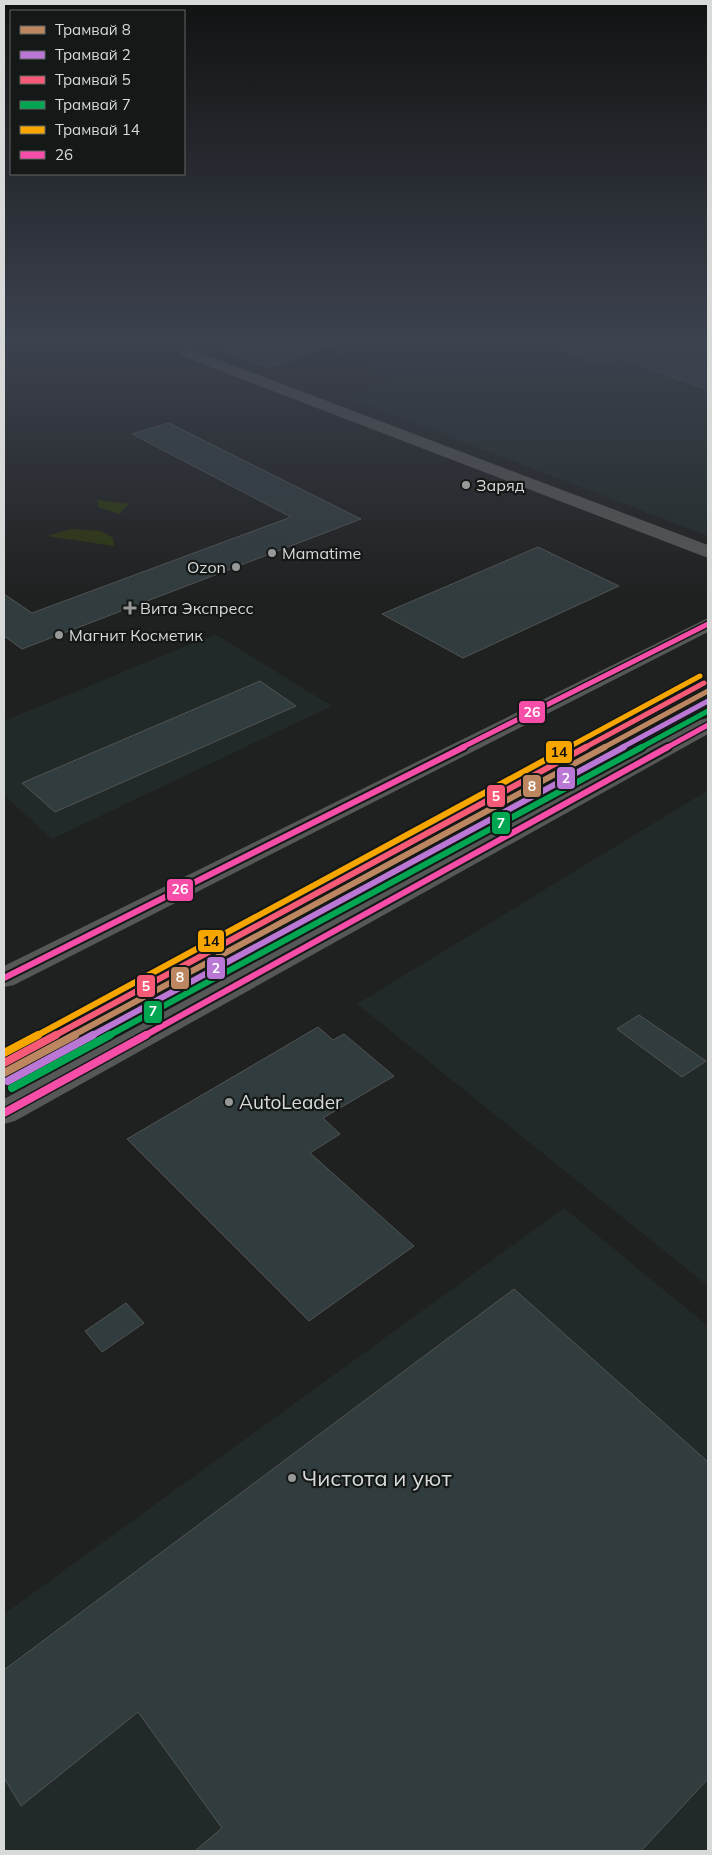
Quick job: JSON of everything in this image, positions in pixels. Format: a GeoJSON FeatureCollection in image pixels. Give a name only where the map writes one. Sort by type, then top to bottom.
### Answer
{"type":"FeatureCollection","features":[{"type":"Feature","properties":{"kind":"main road"},"geometry":{"type":"LineString","coordinates":[[4,978],[708,624]]}},
{"type":"Feature","properties":{"kind":"main road"},"geometry":{"type":"LineString","coordinates":[[4,1113],[708,725]]}},
{"type":"Feature","properties":{"kind":"street"},"geometry":{"type":"LineString","coordinates":[[374,425],[708,552]]}},
{"type":"Feature","properties":{"kind":"shaded area"},"geometry":{"type":"Polygon","coordinates":[[[418,425],[708,425],[708,536],[418,425]]]}},
{"type":"Feature","properties":{"kind":"shaded area"},"geometry":{"type":"Polygon","coordinates":[[[215,634],[332,706],[52,839],[4,795],[4,721],[215,634]]]}},
{"type":"Feature","properties":{"kind":"shaded area"},"geometry":{"type":"Polygon","coordinates":[[[708,790],[708,1286],[357,1004],[708,790]]]}},
{"type":"Feature","properties":{"kind":"shaded area"},"geometry":{"type":"Polygon","coordinates":[[[564,1208],[708,1326],[708,1851],[4,1851],[4,1614],[564,1208]]]}},
{"type":"Feature","properties":{"kind":"green space"},"geometry":{"type":"Polygon","coordinates":[[[97,500],[129,504],[119,514],[98,507],[97,500]]]}},
{"type":"Feature","properties":{"kind":"green space"},"geometry":{"type":"Polygon","coordinates":[[[71,529],[101,531],[113,538],[114,546],[47,536],[71,529]]]}},
{"type":"Feature","properties":{"kind":"building"},"geometry":{"type":"Polygon","coordinates":[[[164,425],[172,425],[361,519],[22,649],[4,636],[4,594],[32,613],[291,517],[132,434],[164,425]]]}},
{"type":"Feature","properties":{"kind":"building"},"geometry":{"type":"Polygon","coordinates":[[[538,547],[619,586],[463,658],[382,614],[538,547]]]}},
{"type":"Feature","properties":{"kind":"building"},"geometry":{"type":"Polygon","coordinates":[[[260,681],[296,706],[55,812],[22,783],[260,681]]]}},
{"type":"Feature","properties":{"kind":"building"},"geometry":{"type":"Polygon","coordinates":[[[639,1015],[706,1061],[682,1077],[617,1029],[639,1015]]]}},
{"type":"Feature","properties":{"kind":"building"},"geometry":{"type":"Polygon","coordinates":[[[318,1027],[333,1040],[344,1034],[394,1076],[323,1118],[340,1134],[310,1153],[414,1246],[309,1321],[127,1139],[318,1027]]]}},
{"type":"Feature","properties":{"kind":"building"},"geometry":{"type":"Polygon","coordinates":[[[514,1289],[708,1462],[708,1779],[641,1851],[195,1851],[222,1828],[138,1712],[21,1806],[4,1778],[4,1670],[514,1289]]]}},
{"type":"Feature","properties":{"kind":"building"},"geometry":{"type":"Polygon","coordinates":[[[126,1303],[144,1323],[102,1352],[85,1331],[126,1303]]]}},
{"type":"Feature","properties":{"kind":"tram line","name":"14"},"geometry":{"type":"LineString","coordinates":[[4,1053],[700,676]]}},
{"type":"Feature","properties":{"kind":"tram line","name":"5"},"geometry":{"type":"LineString","coordinates":[[4,1063],[704,683]]}},
{"type":"Feature","properties":{"kind":"tram line","name":"8"},"geometry":{"type":"LineString","coordinates":[[4,1073],[708,691]]}},
{"type":"Feature","properties":{"kind":"tram line","name":"2"},"geometry":{"type":"LineString","coordinates":[[8,1081],[708,701]]}},
{"type":"Feature","properties":{"kind":"tram line","name":"7"},"geometry":{"type":"LineString","coordinates":[[12,1088],[708,711]]}},
{"type":"Feature","properties":{"kind":"transit line","name":"26"},"geometry":{"type":"LineString","coordinates":[[4,978],[708,624]]}},
{"type":"Feature","properties":{"kind":"transit line","name":"26"},"geometry":{"type":"LineString","coordinates":[[4,1113],[708,725]]}},
{"type":"Feature","properties":{"kind":"place","name":"Заряд"},"geometry":{"type":"Point","coordinates":[466,485]}},
{"type":"Feature","properties":{"kind":"place","name":"Mamatime"},"geometry":{"type":"Point","coordinates":[272,553]}},
{"type":"Feature","properties":{"kind":"place","name":"Ozon"},"geometry":{"type":"Point","coordinates":[236,567]}},
{"type":"Feature","properties":{"kind":"place","name":"Вита Экспресс"},"geometry":{"type":"Point","coordinates":[130,608]}},
{"type":"Feature","properties":{"kind":"place","name":"Магнит Косметик"},"geometry":{"type":"Point","coordinates":[59,635]}},
{"type":"Feature","properties":{"kind":"place","name":"AutoLeader"},"geometry":{"type":"Point","coordinates":[229,1102]}},
{"type":"Feature","properties":{"kind":"place","name":"Чистота и уют"},"geometry":{"type":"Point","coordinates":[292,1478]}}]}
